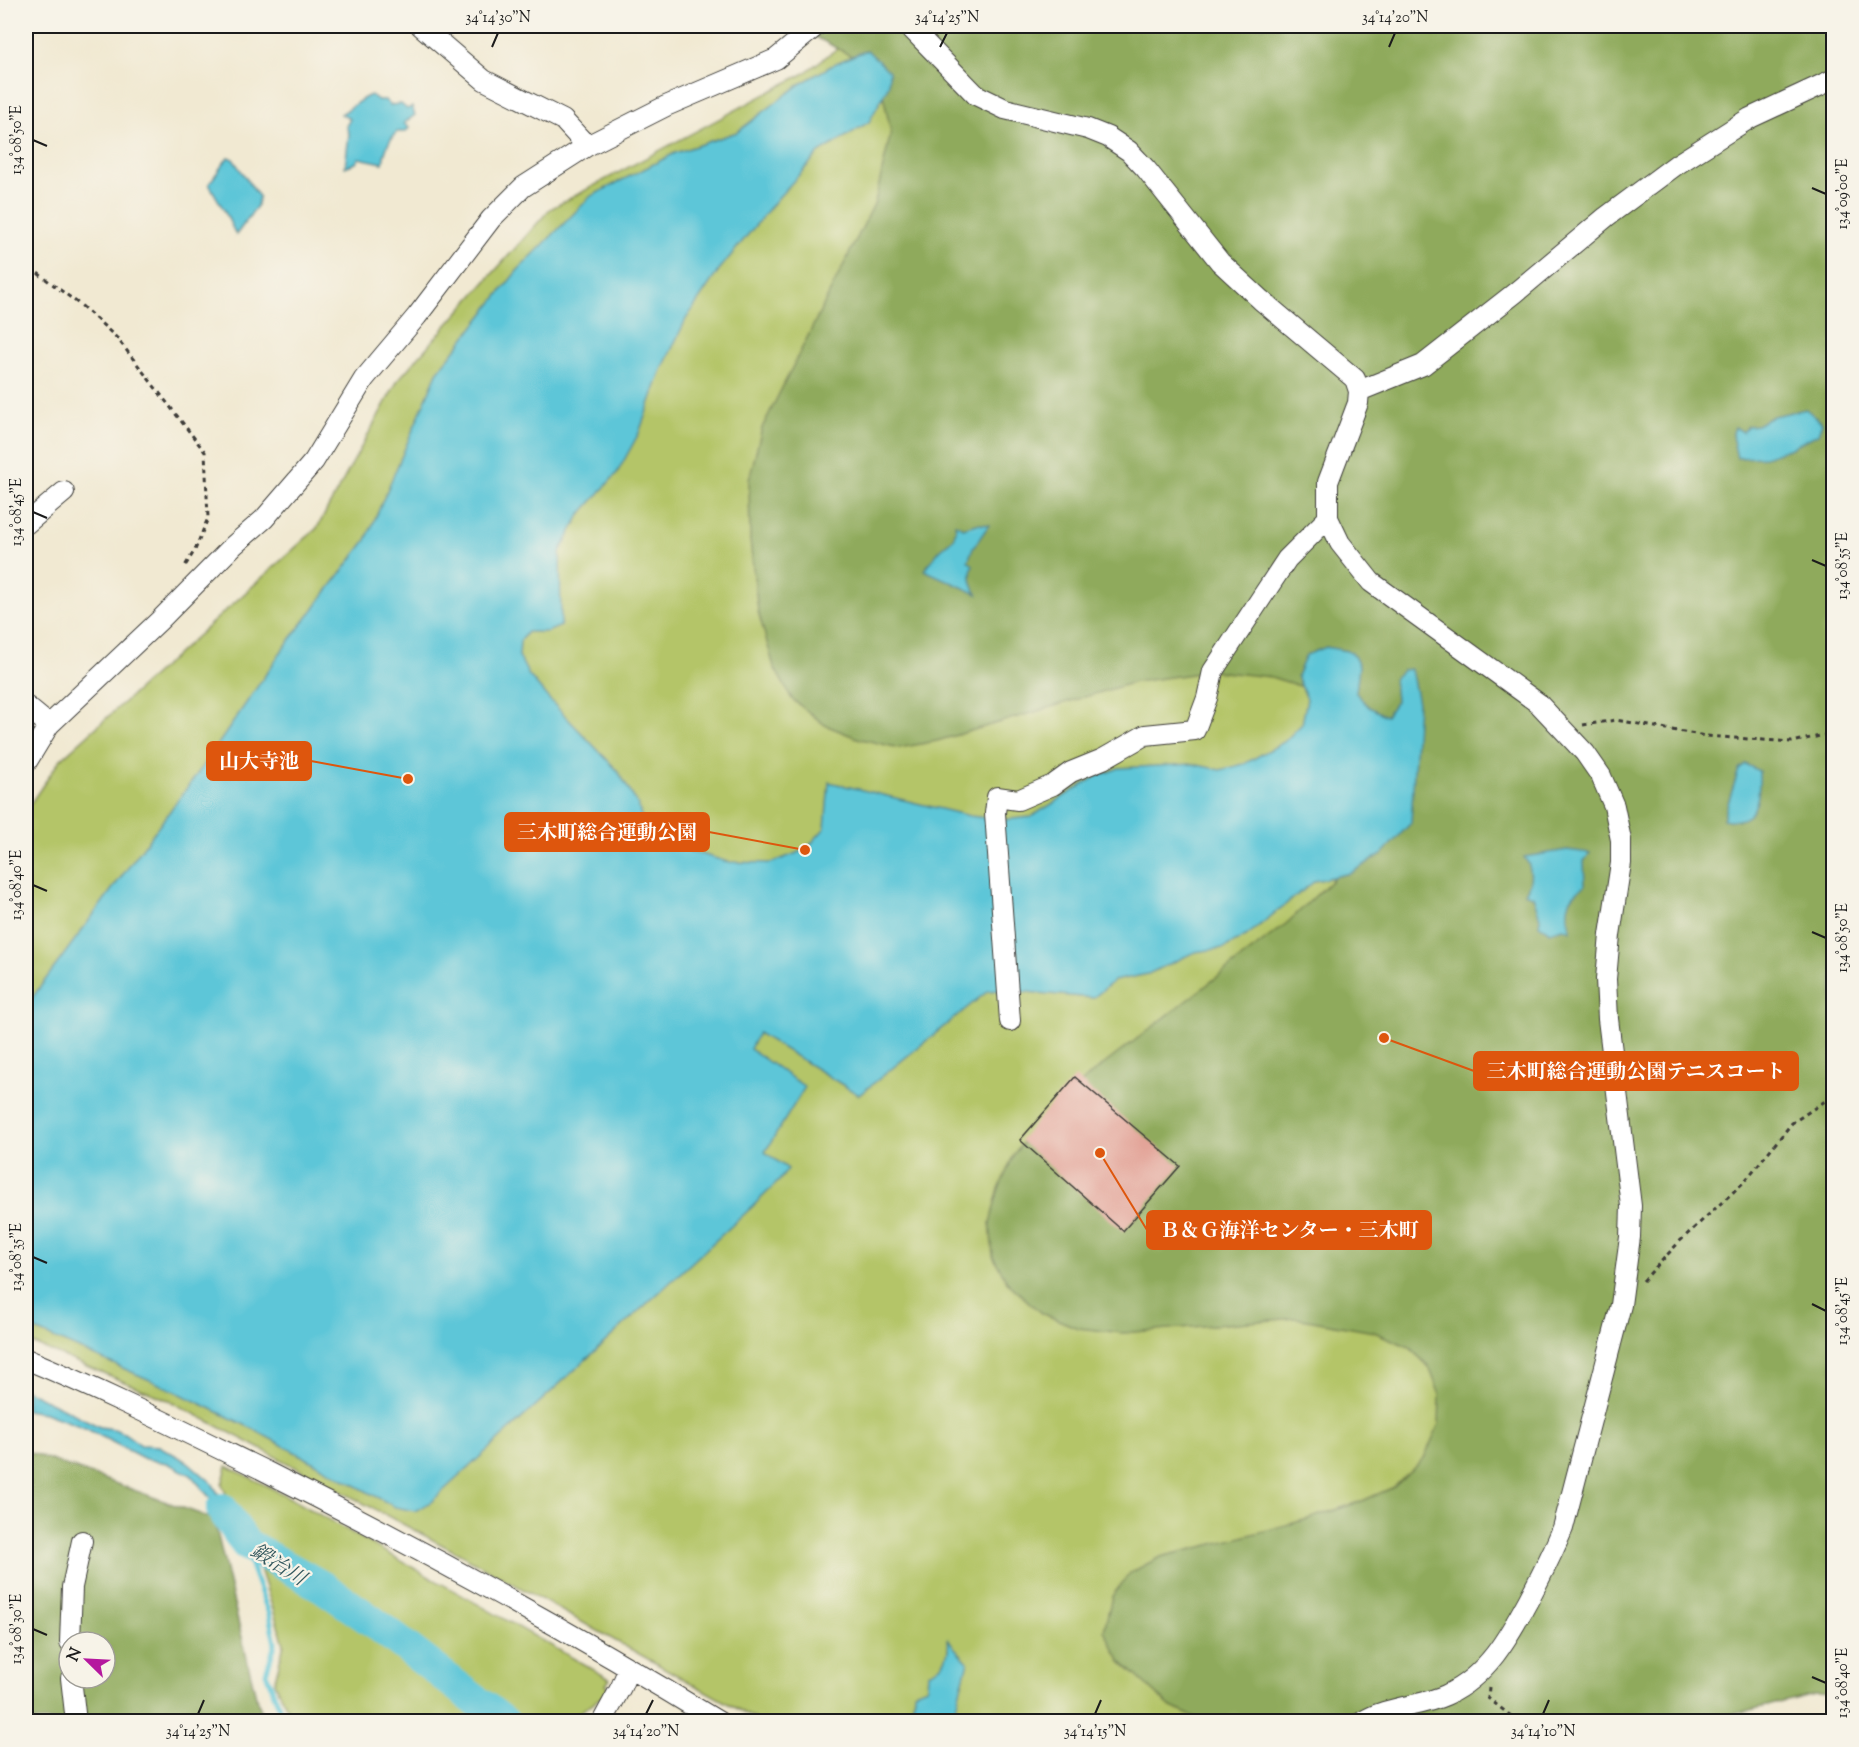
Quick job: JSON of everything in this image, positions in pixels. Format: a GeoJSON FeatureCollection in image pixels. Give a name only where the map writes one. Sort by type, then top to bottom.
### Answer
{"type":"FeatureCollection","features":[{"type":"Feature","properties":{"kind":"street"},"geometry":{"type":"LineString","coordinates":[[421,26],[484,80],[563,120],[586,146]]}},
{"type":"Feature","properties":{"kind":"street"},"geometry":{"type":"LineString","coordinates":[[26,763],[49,725],[159,621],[234,545],[264,519],[314,461],[364,379],[417,316],[491,219],[523,187],[586,146],[666,106],[776,59],[816,26]]}},
{"type":"Feature","properties":{"kind":"street"},"geometry":{"type":"LineString","coordinates":[[909,26],[976,95],[1005,109],[1088,129],[1108,137],[1129,152],[1146,169],[1220,262],[1261,300],[1355,379],[1359,391],[1358,404],[1328,482],[1328,518],[1340,543],[1371,582],[1538,703],[1585,753],[1601,776],[1614,806],[1621,840],[1621,863],[1606,979],[1608,1019],[1631,1206],[1630,1237],[1621,1305],[1563,1528],[1552,1557],[1509,1635],[1493,1659],[1472,1680],[1444,1696],[1402,1707],[1362,1722]]}},
{"type":"Feature","properties":{"kind":"street"},"geometry":{"type":"LineString","coordinates":[[1359,391],[1423,365],[1515,293],[1606,217],[1676,165],[1750,118],[1833,79]]}},
{"type":"Feature","properties":{"kind":"street"},"geometry":{"type":"LineString","coordinates":[[27,521],[64,492]]}},
{"type":"Feature","properties":{"kind":"street"},"geometry":{"type":"LineString","coordinates":[[1010,1021],[995,813],[997,797],[1018,800],[1053,785],[1071,772],[1103,759],[1145,735],[1195,730],[1207,698],[1213,671],[1287,559],[1328,518]]}},
{"type":"Feature","properties":{"kind":"street"},"geometry":{"type":"LineString","coordinates":[[26,706],[49,725]]}},
{"type":"Feature","properties":{"kind":"street"},"geometry":{"type":"LineString","coordinates":[[26,1359],[162,1420],[389,1533],[629,1668],[719,1722]]}},
{"type":"Feature","properties":{"kind":"street"},"geometry":{"type":"LineString","coordinates":[[70,1630],[72,1587],[82,1541]]}},
{"type":"Feature","properties":{"kind":"street"},"geometry":{"type":"LineString","coordinates":[[602,1722],[629,1668]]}},
{"type":"Feature","properties":{"kind":"street"},"geometry":{"type":"LineString","coordinates":[[72,1690],[76,1722]]}},
{"type":"Feature","properties":{"kind":"path"},"geometry":{"type":"LineString","coordinates":[[26,260],[35,271],[83,307],[117,338],[206,452],[208,518],[195,550],[183,569]]}},
{"type":"Feature","properties":{"kind":"path"},"geometry":{"type":"LineString","coordinates":[[1563,728],[1616,720],[1706,736],[1792,742],[1833,732]]}},
{"type":"Feature","properties":{"kind":"path"},"geometry":{"type":"LineString","coordinates":[[1621,1305],[1680,1241],[1744,1182],[1792,1123],[1833,1095]]}},
{"type":"Feature","properties":{"kind":"path"},"geometry":{"type":"LineString","coordinates":[[1493,1659],[1488,1698],[1511,1716],[1512,1722]]}},
{"type":"Feature","properties":{"kind":"green space"},"geometry":{"type":"Polygon","coordinates":[[[779,26],[1833,26],[1833,1695],[1815,1694],[1703,1722],[1205,1722],[1171,1707],[1121,1662],[1104,1631],[1112,1596],[1130,1573],[1160,1557],[1308,1519],[1362,1501],[1394,1487],[1424,1458],[1439,1424],[1440,1395],[1429,1367],[1409,1347],[1374,1332],[1296,1318],[1123,1333],[1078,1328],[1041,1313],[1008,1283],[993,1256],[990,1223],[998,1191],[1014,1154],[1048,1111],[1094,1072],[1287,923],[1331,881],[1362,830],[1325,694],[1271,677],[1213,671],[1135,682],[937,741],[899,748],[857,738],[825,725],[792,699],[774,667],[758,611],[750,540],[749,480],[762,428],[875,202],[891,132],[883,95],[863,62],[816,37],[779,26]]]}},
{"type":"Feature","properties":{"kind":"green space"},"geometry":{"type":"Polygon","coordinates":[[[867,26],[924,65],[1599,1169],[1293,1721],[759,1721],[467,1558],[170,1401],[26,1341],[26,810],[60,760],[317,528],[398,380],[550,209],[803,74],[867,26]]]}},
{"type":"Feature","properties":{"kind":"green space"},"geometry":{"type":"Polygon","coordinates":[[[26,1451],[214,1519],[257,1701],[266,1721],[26,1721],[26,1451]]]}},
{"type":"Feature","properties":{"kind":"green space"},"geometry":{"type":"Polygon","coordinates":[[[227,1466],[285,1495],[610,1679],[606,1685],[610,1691],[567,1721],[517,1721],[362,1606],[254,1538],[233,1509],[222,1485],[227,1466]]]}},
{"type":"Feature","properties":{"kind":"green space"},"geometry":{"type":"Polygon","coordinates":[[[257,1559],[366,1629],[490,1721],[294,1721],[274,1683],[284,1644],[257,1559]]]}},
{"type":"Feature","properties":{"kind":"water"},"geometry":{"type":"Polygon","coordinates":[[[867,50],[889,71],[889,85],[869,122],[819,153],[778,198],[719,270],[686,319],[660,374],[639,433],[617,473],[580,515],[560,552],[561,626],[547,632],[527,632],[520,641],[519,656],[528,674],[618,771],[638,805],[643,823],[652,836],[670,845],[728,862],[771,863],[805,850],[825,828],[829,782],[970,816],[1002,820],[1031,817],[1095,777],[1119,768],[1193,764],[1220,770],[1244,764],[1284,742],[1302,724],[1307,699],[1297,676],[1306,655],[1326,647],[1352,652],[1359,666],[1356,693],[1369,707],[1386,716],[1396,701],[1394,678],[1403,670],[1411,669],[1418,703],[1411,823],[1382,854],[1351,873],[1315,881],[1246,936],[1224,948],[1195,952],[1148,974],[1114,981],[1093,998],[1004,990],[988,991],[859,1095],[758,1033],[750,1049],[805,1087],[765,1152],[788,1169],[779,1181],[431,1502],[415,1511],[395,1507],[251,1428],[166,1387],[26,1326],[26,1006],[206,762],[283,649],[366,540],[437,373],[517,271],[591,196],[675,153],[737,132],[800,84],[836,63],[867,50]]]}},
{"type":"Feature","properties":{"kind":"water"},"geometry":{"type":"Polygon","coordinates":[[[371,95],[378,100],[385,100],[390,105],[401,104],[407,109],[412,107],[415,115],[404,123],[409,128],[405,132],[397,132],[392,138],[383,163],[359,158],[356,163],[345,167],[349,134],[346,126],[350,119],[341,114],[371,95]]]}},
{"type":"Feature","properties":{"kind":"water"},"geometry":{"type":"Polygon","coordinates":[[[228,157],[233,159],[259,197],[257,206],[236,235],[209,184],[228,157]]]}},
{"type":"Feature","properties":{"kind":"water"},"geometry":{"type":"Polygon","coordinates":[[[1806,409],[1822,423],[1818,434],[1791,448],[1765,457],[1737,458],[1732,436],[1735,427],[1743,432],[1747,426],[1757,425],[1773,416],[1806,409]]]}},
{"type":"Feature","properties":{"kind":"water"},"geometry":{"type":"Polygon","coordinates":[[[955,524],[963,528],[977,524],[989,525],[973,548],[968,561],[973,565],[971,580],[977,594],[924,570],[940,550],[953,539],[955,524]]]}},
{"type":"Feature","properties":{"kind":"water"},"geometry":{"type":"Polygon","coordinates":[[[1745,764],[1759,771],[1759,791],[1754,808],[1744,819],[1723,819],[1739,769],[1745,764]]]}},
{"type":"Feature","properties":{"kind":"water"},"geometry":{"type":"Polygon","coordinates":[[[1567,850],[1590,853],[1584,861],[1585,886],[1574,895],[1569,905],[1568,917],[1571,931],[1563,928],[1550,932],[1539,925],[1540,918],[1533,896],[1525,893],[1530,875],[1529,866],[1524,857],[1567,850]]]}},
{"type":"Feature","properties":{"kind":"water"},"geometry":{"type":"Polygon","coordinates":[[[26,1390],[100,1427],[124,1433],[141,1445],[159,1446],[188,1462],[212,1483],[248,1541],[244,1547],[191,1475],[167,1463],[145,1459],[85,1428],[45,1413],[26,1410],[26,1390]]]}},
{"type":"Feature","properties":{"kind":"water"},"geometry":{"type":"Polygon","coordinates":[[[948,1638],[968,1662],[952,1721],[902,1721],[901,1714],[907,1708],[912,1707],[914,1692],[927,1687],[928,1673],[939,1667],[945,1660],[948,1638]]]}},
{"type":"Feature","properties":{"kind":"building"},"geometry":{"type":"Polygon","coordinates":[[[1075,1077],[1180,1166],[1123,1231],[1020,1140],[1075,1077]]]}},
{"type":"Feature","properties":{"kind":"waterway","name":"鍛冶川"},"geometry":{"type":"LineString","coordinates":[[222,1509],[246,1544],[323,1587],[372,1621],[504,1722]]}},
{"type":"Feature","properties":{"kind":"waterway"},"geometry":{"type":"LineString","coordinates":[[244,1547],[269,1614],[275,1644],[266,1673],[285,1722]]}},
{"type":"Feature","properties":{"kind":"place","name":"山大寺池"},"geometry":{"type":"Point","coordinates":[408,779]}},
{"type":"Feature","properties":{"kind":"place","name":"三木町総合運動公園"},"geometry":{"type":"Point","coordinates":[805,850]}},
{"type":"Feature","properties":{"kind":"place","name":"三木町総合運動公園テニスコート"},"geometry":{"type":"Point","coordinates":[1384,1038]}},
{"type":"Feature","properties":{"kind":"place","name":"Ｂ＆Ｇ海洋センター・三木町"},"geometry":{"type":"Point","coordinates":[1100,1153]}}]}
